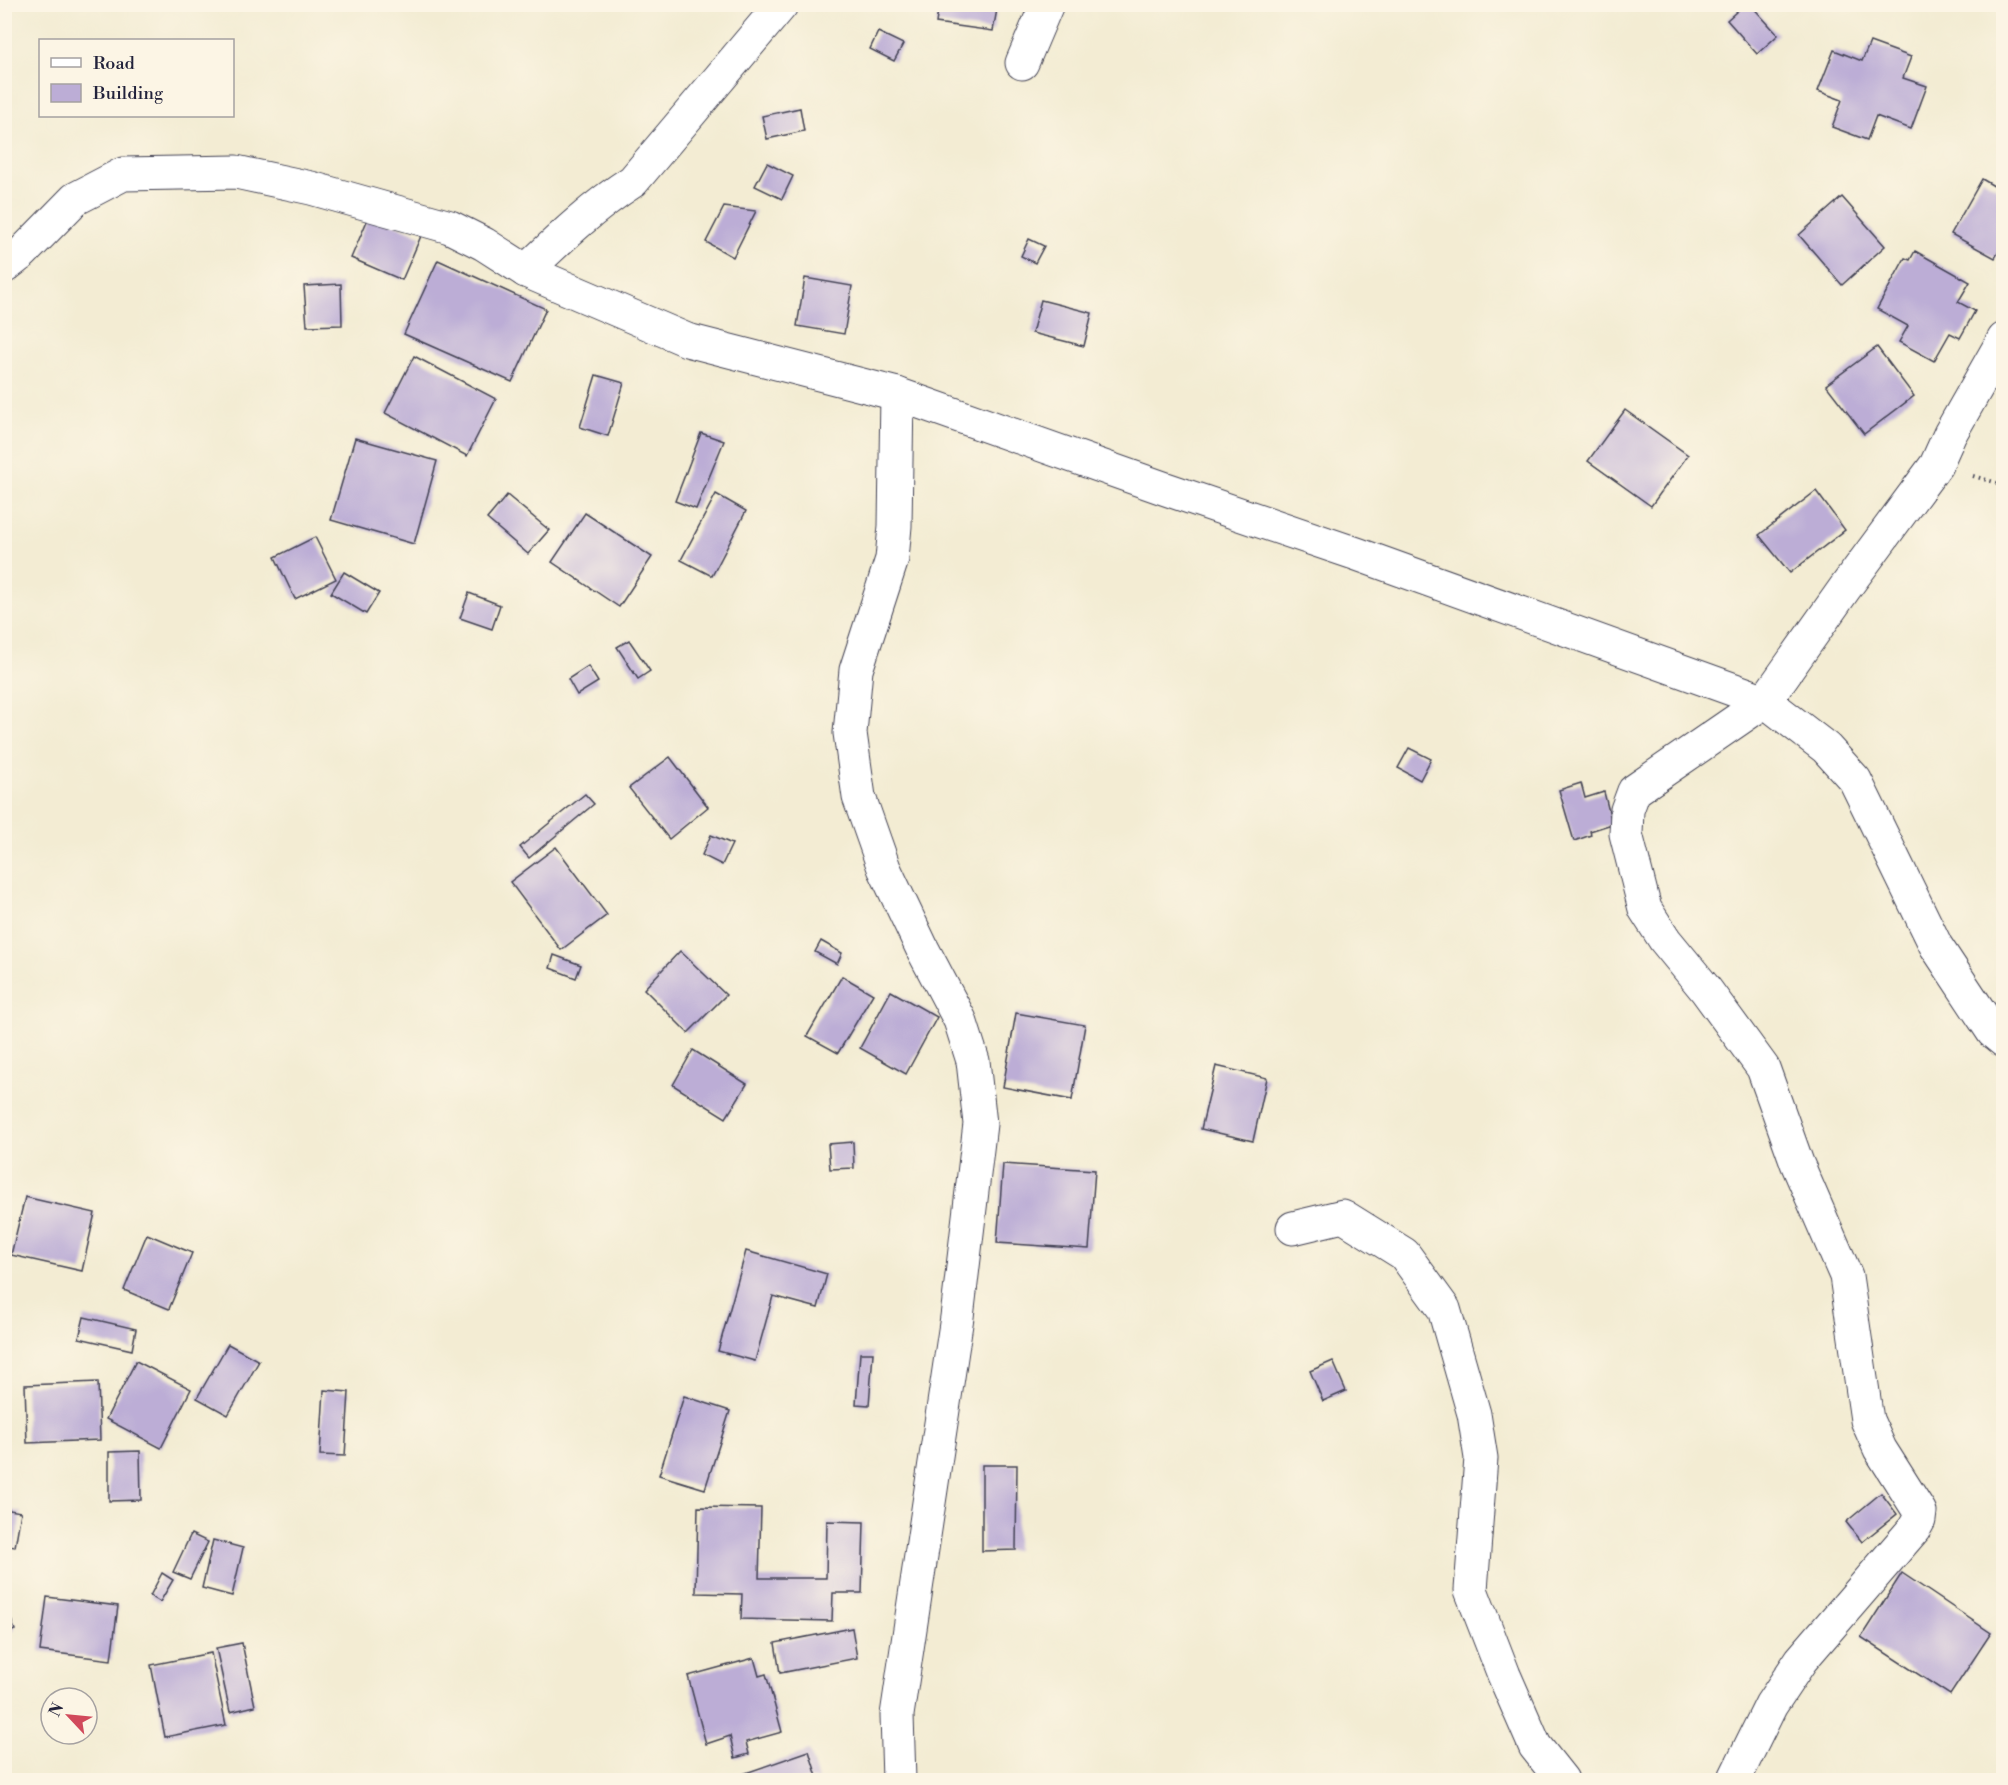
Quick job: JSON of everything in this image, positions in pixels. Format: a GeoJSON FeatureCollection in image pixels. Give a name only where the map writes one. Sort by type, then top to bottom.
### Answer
{"type":"FeatureCollection","features":[{"type":"Feature","properties":{"kind":"street"},"geometry":{"type":"LineString","coordinates":[[526,271],[560,237],[613,194],[633,181],[782,4]]}},
{"type":"Feature","properties":{"kind":"street"},"geometry":{"type":"LineString","coordinates":[[1022,63],[1047,4]]}},
{"type":"Feature","properties":{"kind":"street"},"geometry":{"type":"LineString","coordinates":[[4,267],[22,253],[75,200],[123,174],[236,172],[311,188],[450,227],[484,244],[526,271],[687,340],[897,394],[1357,554],[1765,701],[1826,748],[1855,780],[1936,946],[1993,1032],[2004,1041]]}},
{"type":"Feature","properties":{"kind":"street"},"geometry":{"type":"LineString","coordinates":[[1734,1780],[1771,1705],[1801,1660],[1914,1529],[1920,1512],[1880,1449],[1867,1420],[1846,1276],[1797,1163],[1763,1068],[1706,990],[1665,940],[1645,909],[1626,834],[1627,810],[1634,791],[1765,701],[1936,465],[1950,434],[2004,339]]}},
{"type":"Feature","properties":{"kind":"street"},"geometry":{"type":"LineString","coordinates":[[897,394],[895,526],[892,558],[856,670],[850,733],[859,796],[884,868],[960,1020],[973,1061],[980,1124],[957,1317],[897,1715],[899,1780]]}},
{"type":"Feature","properties":{"kind":"street"},"geometry":{"type":"LineString","coordinates":[[1293,1227],[1343,1216],[1404,1254],[1444,1309],[1474,1414],[1481,1458],[1471,1590],[1535,1746],[1562,1780]]}},
{"type":"Feature","properties":{"kind":"building"},"geometry":{"type":"Polygon","coordinates":[[[939,4],[998,4],[993,31],[936,23],[939,4]]]}},
{"type":"Feature","properties":{"kind":"building"},"geometry":{"type":"Polygon","coordinates":[[[1745,4],[1750,4],[1778,35],[1757,54],[1727,20],[1745,4]]]}},
{"type":"Feature","properties":{"kind":"building"},"geometry":{"type":"Polygon","coordinates":[[[878,32],[903,44],[894,61],[870,49],[878,32]]]}},
{"type":"Feature","properties":{"kind":"building"},"geometry":{"type":"Polygon","coordinates":[[[1870,42],[1911,57],[1903,78],[1927,86],[1911,129],[1876,116],[1867,140],[1832,127],[1842,100],[1818,91],[1834,50],[1862,61],[1870,42]]]}},
{"type":"Feature","properties":{"kind":"building"},"geometry":{"type":"Polygon","coordinates":[[[800,108],[804,131],[767,139],[762,116],[800,108]]]}},
{"type":"Feature","properties":{"kind":"building"},"geometry":{"type":"Polygon","coordinates":[[[767,163],[793,176],[782,199],[755,186],[767,163]]]}},
{"type":"Feature","properties":{"kind":"building"},"geometry":{"type":"Polygon","coordinates":[[[1982,179],[2004,192],[2004,242],[1995,258],[1951,234],[1982,179]]]}},
{"type":"Feature","properties":{"kind":"building"},"geometry":{"type":"Polygon","coordinates":[[[1842,197],[1885,246],[1842,285],[1799,235],[1842,197]]]}},
{"type":"Feature","properties":{"kind":"building"},"geometry":{"type":"Polygon","coordinates":[[[724,207],[756,211],[733,257],[706,242],[724,207]]]}},
{"type":"Feature","properties":{"kind":"building"},"geometry":{"type":"Polygon","coordinates":[[[370,214],[421,236],[402,280],[351,258],[370,214]]]}},
{"type":"Feature","properties":{"kind":"building"},"geometry":{"type":"Polygon","coordinates":[[[1029,239],[1044,246],[1035,263],[1021,256],[1029,239]]]}},
{"type":"Feature","properties":{"kind":"building"},"geometry":{"type":"Polygon","coordinates":[[[1915,251],[1970,282],[1958,302],[1975,311],[1960,338],[1950,333],[1934,361],[1899,342],[1908,326],[1877,309],[1905,258],[1910,260],[1915,251]]]}},
{"type":"Feature","properties":{"kind":"building"},"geometry":{"type":"Polygon","coordinates":[[[438,260],[546,309],[512,382],[404,334],[438,260]]]}},
{"type":"Feature","properties":{"kind":"building"},"geometry":{"type":"Polygon","coordinates":[[[805,278],[852,286],[844,334],[797,326],[805,278]]]}},
{"type":"Feature","properties":{"kind":"building"},"geometry":{"type":"Polygon","coordinates":[[[341,284],[342,325],[307,326],[304,286],[341,284]]]}},
{"type":"Feature","properties":{"kind":"building"},"geometry":{"type":"Polygon","coordinates":[[[1041,300],[1092,313],[1084,346],[1032,333],[1041,300]]]}},
{"type":"Feature","properties":{"kind":"building"},"geometry":{"type":"Polygon","coordinates":[[[1877,347],[1914,396],[1864,434],[1826,385],[1877,347]]]}},
{"type":"Feature","properties":{"kind":"building"},"geometry":{"type":"Polygon","coordinates":[[[414,356],[496,399],[467,456],[385,413],[414,356]]]}},
{"type":"Feature","properties":{"kind":"building"},"geometry":{"type":"Polygon","coordinates":[[[596,375],[624,383],[608,436],[580,427],[596,375]]]}},
{"type":"Feature","properties":{"kind":"building"},"geometry":{"type":"Polygon","coordinates":[[[1625,410],[1688,455],[1651,506],[1588,461],[1625,410]]]}},
{"type":"Feature","properties":{"kind":"building"},"geometry":{"type":"Polygon","coordinates":[[[701,433],[724,441],[696,509],[675,501],[701,433]]]}},
{"type":"Feature","properties":{"kind":"building"},"geometry":{"type":"Polygon","coordinates":[[[355,438],[437,461],[414,544],[331,520],[355,438]]]}},
{"type":"Feature","properties":{"kind":"building"},"geometry":{"type":"Polygon","coordinates":[[[1816,491],[1845,530],[1790,573],[1759,535],[1816,491]]]}},
{"type":"Feature","properties":{"kind":"building"},"geometry":{"type":"Polygon","coordinates":[[[716,494],[746,511],[712,576],[681,560],[716,494]]]}},
{"type":"Feature","properties":{"kind":"building"},"geometry":{"type":"Polygon","coordinates":[[[507,495],[549,530],[528,554],[487,519],[507,495]]]}},
{"type":"Feature","properties":{"kind":"building"},"geometry":{"type":"Polygon","coordinates":[[[585,513],[652,557],[619,607],[552,562],[585,513]]]}},
{"type":"Feature","properties":{"kind":"building"},"geometry":{"type":"Polygon","coordinates":[[[315,537],[336,579],[295,599],[275,557],[315,537]]]}},
{"type":"Feature","properties":{"kind":"building"},"geometry":{"type":"Polygon","coordinates":[[[344,572],[379,593],[366,614],[331,593],[344,572]]]}},
{"type":"Feature","properties":{"kind":"building"},"geometry":{"type":"Polygon","coordinates":[[[469,593],[500,605],[492,629],[460,618],[469,593]]]}},
{"type":"Feature","properties":{"kind":"building"},"geometry":{"type":"Polygon","coordinates":[[[629,640],[650,671],[638,679],[617,647],[629,640]]]}},
{"type":"Feature","properties":{"kind":"building"},"geometry":{"type":"Polygon","coordinates":[[[588,666],[598,682],[577,695],[568,679],[588,666]]]}},
{"type":"Feature","properties":{"kind":"building"},"geometry":{"type":"Polygon","coordinates":[[[1409,748],[1431,759],[1420,780],[1398,768],[1409,748]]]}},
{"type":"Feature","properties":{"kind":"building"},"geometry":{"type":"Polygon","coordinates":[[[670,757],[708,807],[669,839],[629,788],[670,757]]]}},
{"type":"Feature","properties":{"kind":"building"},"geometry":{"type":"Polygon","coordinates":[[[1581,783],[1585,798],[1604,792],[1612,824],[1590,831],[1591,835],[1574,841],[1559,790],[1581,783]]]}},
{"type":"Feature","properties":{"kind":"building"},"geometry":{"type":"Polygon","coordinates":[[[585,794],[594,804],[529,858],[520,847],[585,794]]]}},
{"type":"Feature","properties":{"kind":"building"},"geometry":{"type":"Polygon","coordinates":[[[711,835],[732,844],[722,865],[702,855],[711,835]]]}},
{"type":"Feature","properties":{"kind":"building"},"geometry":{"type":"Polygon","coordinates":[[[556,847],[607,915],[561,950],[510,882],[556,847]]]}},
{"type":"Feature","properties":{"kind":"building"},"geometry":{"type":"Polygon","coordinates":[[[821,941],[842,953],[837,964],[815,952],[821,941]]]}},
{"type":"Feature","properties":{"kind":"building"},"geometry":{"type":"Polygon","coordinates":[[[680,951],[726,995],[688,1033],[644,989],[680,951]]]}},
{"type":"Feature","properties":{"kind":"building"},"geometry":{"type":"Polygon","coordinates":[[[554,955],[581,965],[576,978],[550,968],[554,955]]]}},
{"type":"Feature","properties":{"kind":"building"},"geometry":{"type":"Polygon","coordinates":[[[842,976],[873,994],[838,1053],[807,1036],[842,976]]]}},
{"type":"Feature","properties":{"kind":"building"},"geometry":{"type":"Polygon","coordinates":[[[891,991],[937,1017],[906,1074],[860,1048],[891,991]]]}},
{"type":"Feature","properties":{"kind":"building"},"geometry":{"type":"Polygon","coordinates":[[[1016,1013],[1085,1025],[1072,1100],[1003,1087],[1016,1013]]]}},
{"type":"Feature","properties":{"kind":"building"},"geometry":{"type":"Polygon","coordinates":[[[693,1050],[747,1084],[726,1118],[673,1085],[693,1050]]]}},
{"type":"Feature","properties":{"kind":"building"},"geometry":{"type":"Polygon","coordinates":[[[1216,1066],[1267,1078],[1253,1141],[1201,1129],[1216,1066]]]}},
{"type":"Feature","properties":{"kind":"building"},"geometry":{"type":"Polygon","coordinates":[[[853,1142],[854,1168],[830,1169],[828,1144],[853,1142]]]}},
{"type":"Feature","properties":{"kind":"building"},"geometry":{"type":"Polygon","coordinates":[[[1003,1164],[1095,1170],[1089,1249],[997,1243],[1003,1164]]]}},
{"type":"Feature","properties":{"kind":"building"},"geometry":{"type":"Polygon","coordinates":[[[25,1197],[95,1213],[82,1271],[11,1255],[25,1197]]]}},
{"type":"Feature","properties":{"kind":"building"},"geometry":{"type":"Polygon","coordinates":[[[147,1234],[192,1253],[169,1309],[124,1290],[147,1234]]]}},
{"type":"Feature","properties":{"kind":"building"},"geometry":{"type":"Polygon","coordinates":[[[746,1251],[827,1274],[818,1308],[773,1296],[755,1361],[718,1351],[746,1251]]]}},
{"type":"Feature","properties":{"kind":"building"},"geometry":{"type":"Polygon","coordinates":[[[84,1317],[136,1329],[132,1350],[79,1338],[84,1317]]]}},
{"type":"Feature","properties":{"kind":"building"},"geometry":{"type":"Polygon","coordinates":[[[228,1344],[259,1361],[228,1415],[197,1398],[228,1344]]]}},
{"type":"Feature","properties":{"kind":"building"},"geometry":{"type":"Polygon","coordinates":[[[860,1353],[873,1353],[869,1405],[856,1404],[860,1353]]]}},
{"type":"Feature","properties":{"kind":"building"},"geometry":{"type":"Polygon","coordinates":[[[136,1361],[191,1389],[161,1448],[106,1419],[136,1361]]]}},
{"type":"Feature","properties":{"kind":"building"},"geometry":{"type":"Polygon","coordinates":[[[1333,1361],[1346,1391],[1323,1401],[1310,1371],[1333,1361]]]}},
{"type":"Feature","properties":{"kind":"building"},"geometry":{"type":"Polygon","coordinates":[[[98,1382],[100,1440],[27,1443],[25,1385],[98,1382]]]}},
{"type":"Feature","properties":{"kind":"building"},"geometry":{"type":"Polygon","coordinates":[[[324,1390],[349,1392],[345,1456],[320,1455],[324,1390]]]}},
{"type":"Feature","properties":{"kind":"building"},"geometry":{"type":"Polygon","coordinates":[[[684,1396],[730,1411],[705,1489],[659,1475],[684,1396]]]}},
{"type":"Feature","properties":{"kind":"building"},"geometry":{"type":"Polygon","coordinates":[[[140,1451],[141,1500],[109,1501],[109,1452],[140,1451]]]}},
{"type":"Feature","properties":{"kind":"building"},"geometry":{"type":"Polygon","coordinates":[[[982,1465],[1017,1465],[1016,1550],[982,1551],[982,1465]]]}},
{"type":"Feature","properties":{"kind":"building"},"geometry":{"type":"Polygon","coordinates":[[[1881,1493],[1897,1514],[1862,1542],[1846,1522],[1881,1493]]]}},
{"type":"Feature","properties":{"kind":"building"},"geometry":{"type":"Polygon","coordinates":[[[698,1507],[761,1508],[759,1578],[826,1578],[827,1521],[864,1522],[862,1593],[833,1593],[832,1621],[741,1619],[742,1594],[696,1593],[698,1507]]]}},
{"type":"Feature","properties":{"kind":"building"},"geometry":{"type":"Polygon","coordinates":[[[4,1509],[21,1512],[15,1547],[4,1545],[4,1509]]]}},
{"type":"Feature","properties":{"kind":"building"},"geometry":{"type":"Polygon","coordinates":[[[191,1534],[208,1542],[190,1579],[173,1572],[191,1534]]]}},
{"type":"Feature","properties":{"kind":"building"},"geometry":{"type":"Polygon","coordinates":[[[213,1540],[243,1548],[232,1596],[202,1588],[213,1540]]]}},
{"type":"Feature","properties":{"kind":"building"},"geometry":{"type":"Polygon","coordinates":[[[162,1573],[173,1580],[160,1602],[150,1596],[162,1573]]]}},
{"type":"Feature","properties":{"kind":"building"},"geometry":{"type":"Polygon","coordinates":[[[1902,1573],[1991,1633],[1950,1695],[1861,1637],[1902,1573]]]}},
{"type":"Feature","properties":{"kind":"building"},"geometry":{"type":"Polygon","coordinates":[[[47,1597],[118,1606],[111,1660],[40,1651],[47,1597]]]}},
{"type":"Feature","properties":{"kind":"building"},"geometry":{"type":"Polygon","coordinates":[[[4,1600],[15,1630],[4,1634],[4,1600]]]}},
{"type":"Feature","properties":{"kind":"building"},"geometry":{"type":"Polygon","coordinates":[[[852,1628],[857,1658],[780,1673],[775,1643],[852,1628]]]}},
{"type":"Feature","properties":{"kind":"building"},"geometry":{"type":"Polygon","coordinates":[[[242,1643],[255,1706],[230,1712],[216,1648],[242,1643]]]}},
{"type":"Feature","properties":{"kind":"building"},"geometry":{"type":"Polygon","coordinates":[[[211,1653],[226,1725],[165,1737],[151,1665],[211,1653]]]}},
{"type":"Feature","properties":{"kind":"building"},"geometry":{"type":"Polygon","coordinates":[[[754,1658],[759,1676],[766,1674],[782,1732],[746,1742],[749,1754],[735,1758],[730,1736],[706,1744],[688,1676],[754,1658]]]}},
{"type":"Feature","properties":{"kind":"building"},"geometry":{"type":"Polygon","coordinates":[[[809,1751],[818,1780],[742,1780],[740,1775],[809,1751]]]}}]}
